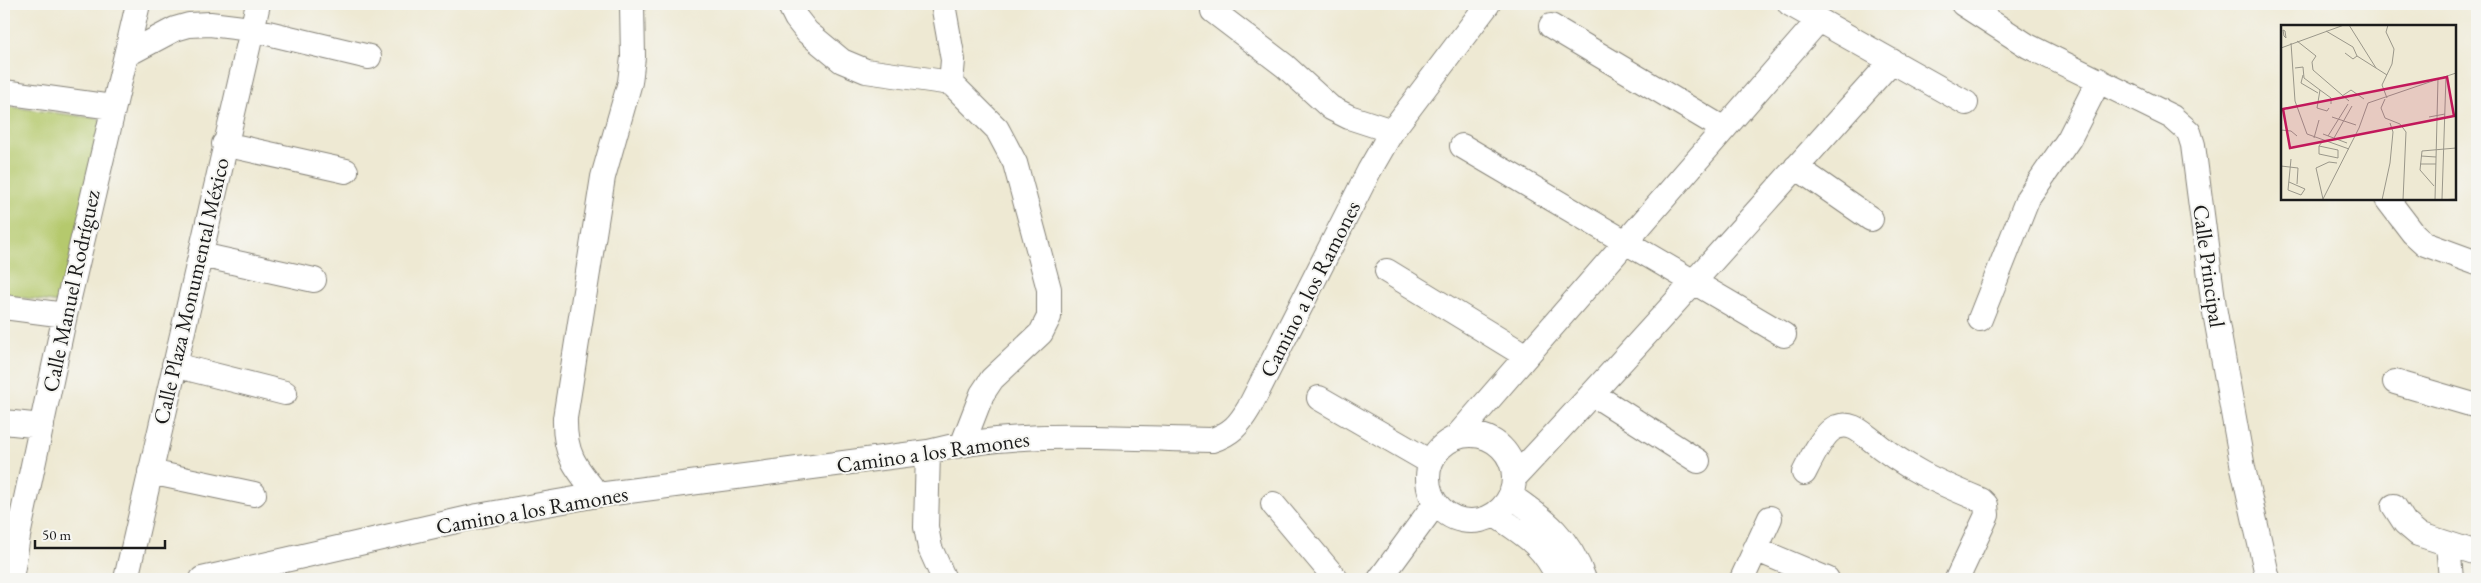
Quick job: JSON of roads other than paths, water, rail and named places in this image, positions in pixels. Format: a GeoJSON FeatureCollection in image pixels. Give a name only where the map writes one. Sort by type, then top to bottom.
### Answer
{"type":"FeatureCollection","features":[{"type":"Feature","properties":{"kind":"street","name":"Calle Manuel Rodríguez"},"geometry":{"type":"LineString","coordinates":[[11,579],[11,535],[42,426],[112,107],[138,4]]}},
{"type":"Feature","properties":{"kind":"street","name":"Calle Plaza Monumental México"},"geometry":{"type":"LineString","coordinates":[[126,579],[174,365],[201,256],[224,144],[258,4]]}},
{"type":"Feature","properties":{"kind":"street"},"geometry":{"type":"LineString","coordinates":[[598,495],[573,464],[566,449],[565,418],[603,177],[630,82],[633,57],[632,4]]}},
{"type":"Feature","properties":{"kind":"street"},"geometry":{"type":"LineString","coordinates":[[789,4],[796,18],[807,32],[842,60],[866,70],[951,83],[992,123],[1008,144],[1040,251],[1049,289],[1050,308],[1046,326],[1041,334],[992,379],[982,394],[963,443]]}},
{"type":"Feature","properties":{"kind":"street"},"geometry":{"type":"LineString","coordinates":[[943,4],[954,60],[951,83]]}},
{"type":"Feature","properties":{"kind":"street","name":"Camino a los Ramones"},"geometry":{"type":"LineString","coordinates":[[202,579],[478,516],[598,495],[658,489],[928,452],[963,443],[987,440],[1028,437],[1212,440],[1232,432],[1249,408],[1392,131],[1488,4]]}},
{"type":"Feature","properties":{"kind":"street"},"geometry":{"type":"LineString","coordinates":[[1790,4],[1966,103]]}},
{"type":"Feature","properties":{"kind":"street","name":"Calle Principal"},"geometry":{"type":"LineString","coordinates":[[1963,4],[2028,46],[2172,117],[2189,132],[2193,145],[2215,317],[2243,468],[2268,579]]}},
{"type":"Feature","properties":{"kind":"street"},"geometry":{"type":"LineString","coordinates":[[1213,12],[1285,66],[1331,108],[1349,117],[1392,131]]}},
{"type":"Feature","properties":{"kind":"street"},"geometry":{"type":"LineString","coordinates":[[1818,21],[1457,436],[1441,446],[1430,462],[1427,476],[1428,491],[1435,504],[1447,515],[1463,521],[1479,521],[1495,515],[1505,506],[1513,486],[1692,281],[1892,61]]}},
{"type":"Feature","properties":{"kind":"street"},"geometry":{"type":"LineString","coordinates":[[126,55],[175,29],[189,25],[252,29],[369,57]]}},
{"type":"Feature","properties":{"kind":"street"},"geometry":{"type":"LineString","coordinates":[[1551,26],[1724,129]]}},
{"type":"Feature","properties":{"kind":"street"},"geometry":{"type":"LineString","coordinates":[[1980,319],[2028,198],[2069,139],[2099,80]]}},
{"type":"Feature","properties":{"kind":"street"},"geometry":{"type":"LineString","coordinates":[[4,92],[112,107]]}},
{"type":"Feature","properties":{"kind":"street"},"geometry":{"type":"LineString","coordinates":[[224,144],[346,171]]}},
{"type":"Feature","properties":{"kind":"street"},"geometry":{"type":"LineString","coordinates":[[1462,146],[1784,335]]}},
{"type":"Feature","properties":{"kind":"street"},"geometry":{"type":"LineString","coordinates":[[1796,167],[1871,218]]}},
{"type":"Feature","properties":{"kind":"street"},"geometry":{"type":"LineString","coordinates":[[2388,200],[2413,233],[2425,244],[2439,251],[2477,263]]}},
{"type":"Feature","properties":{"kind":"street"},"geometry":{"type":"LineString","coordinates":[[201,256],[314,280]]}},
{"type":"Feature","properties":{"kind":"street"},"geometry":{"type":"LineString","coordinates":[[1387,271],[1526,356]]}},
{"type":"Feature","properties":{"kind":"street"},"geometry":{"type":"LineString","coordinates":[[4,307],[65,315]]}},
{"type":"Feature","properties":{"kind":"street"},"geometry":{"type":"LineString","coordinates":[[174,365],[285,393]]}},
{"type":"Feature","properties":{"kind":"street"},"geometry":{"type":"LineString","coordinates":[[2395,382],[2477,406]]}},
{"type":"Feature","properties":{"kind":"street"},"geometry":{"type":"LineString","coordinates":[[1594,394],[1698,460]]}},
{"type":"Feature","properties":{"kind":"street"},"geometry":{"type":"LineString","coordinates":[[1319,398],[1430,462]]}},
{"type":"Feature","properties":{"kind":"street"},"geometry":{"type":"LineString","coordinates":[[4,422],[42,426]]}},
{"type":"Feature","properties":{"kind":"street"},"geometry":{"type":"LineString","coordinates":[[1804,472],[1828,432],[1835,427],[1845,425],[1857,428],[1908,468],[1936,482],[1981,500],[1986,505],[1987,515],[1957,579]]}},
{"type":"Feature","properties":{"kind":"street"},"geometry":{"type":"LineString","coordinates":[[1457,436],[1477,435],[1496,442],[1510,457],[1513,486],[1564,539],[1584,579]]}},
{"type":"Feature","properties":{"kind":"street"},"geometry":{"type":"LineString","coordinates":[[928,452],[926,527],[930,548],[944,579]]}},
{"type":"Feature","properties":{"kind":"street"},"geometry":{"type":"LineString","coordinates":[[150,472],[254,494]]}},
{"type":"Feature","properties":{"kind":"street"},"geometry":{"type":"LineString","coordinates":[[1273,504],[1336,579]]}},
{"type":"Feature","properties":{"kind":"street"},"geometry":{"type":"LineString","coordinates":[[1380,579],[1435,504]]}},
{"type":"Feature","properties":{"kind":"street"},"geometry":{"type":"LineString","coordinates":[[2394,506],[2411,530],[2448,545],[2477,553]]}},
{"type":"Feature","properties":{"kind":"street"},"geometry":{"type":"LineString","coordinates":[[1495,515],[1536,543],[1550,561],[1558,579]]}},
{"type":"Feature","properties":{"kind":"street"},"geometry":{"type":"LineString","coordinates":[[1742,579],[1770,518]]}},
{"type":"Feature","properties":{"kind":"street"},"geometry":{"type":"LineString","coordinates":[[2448,545],[2451,579]]}},
{"type":"Feature","properties":{"kind":"street"},"geometry":{"type":"LineString","coordinates":[[1755,549],[1827,579]]}}]}
